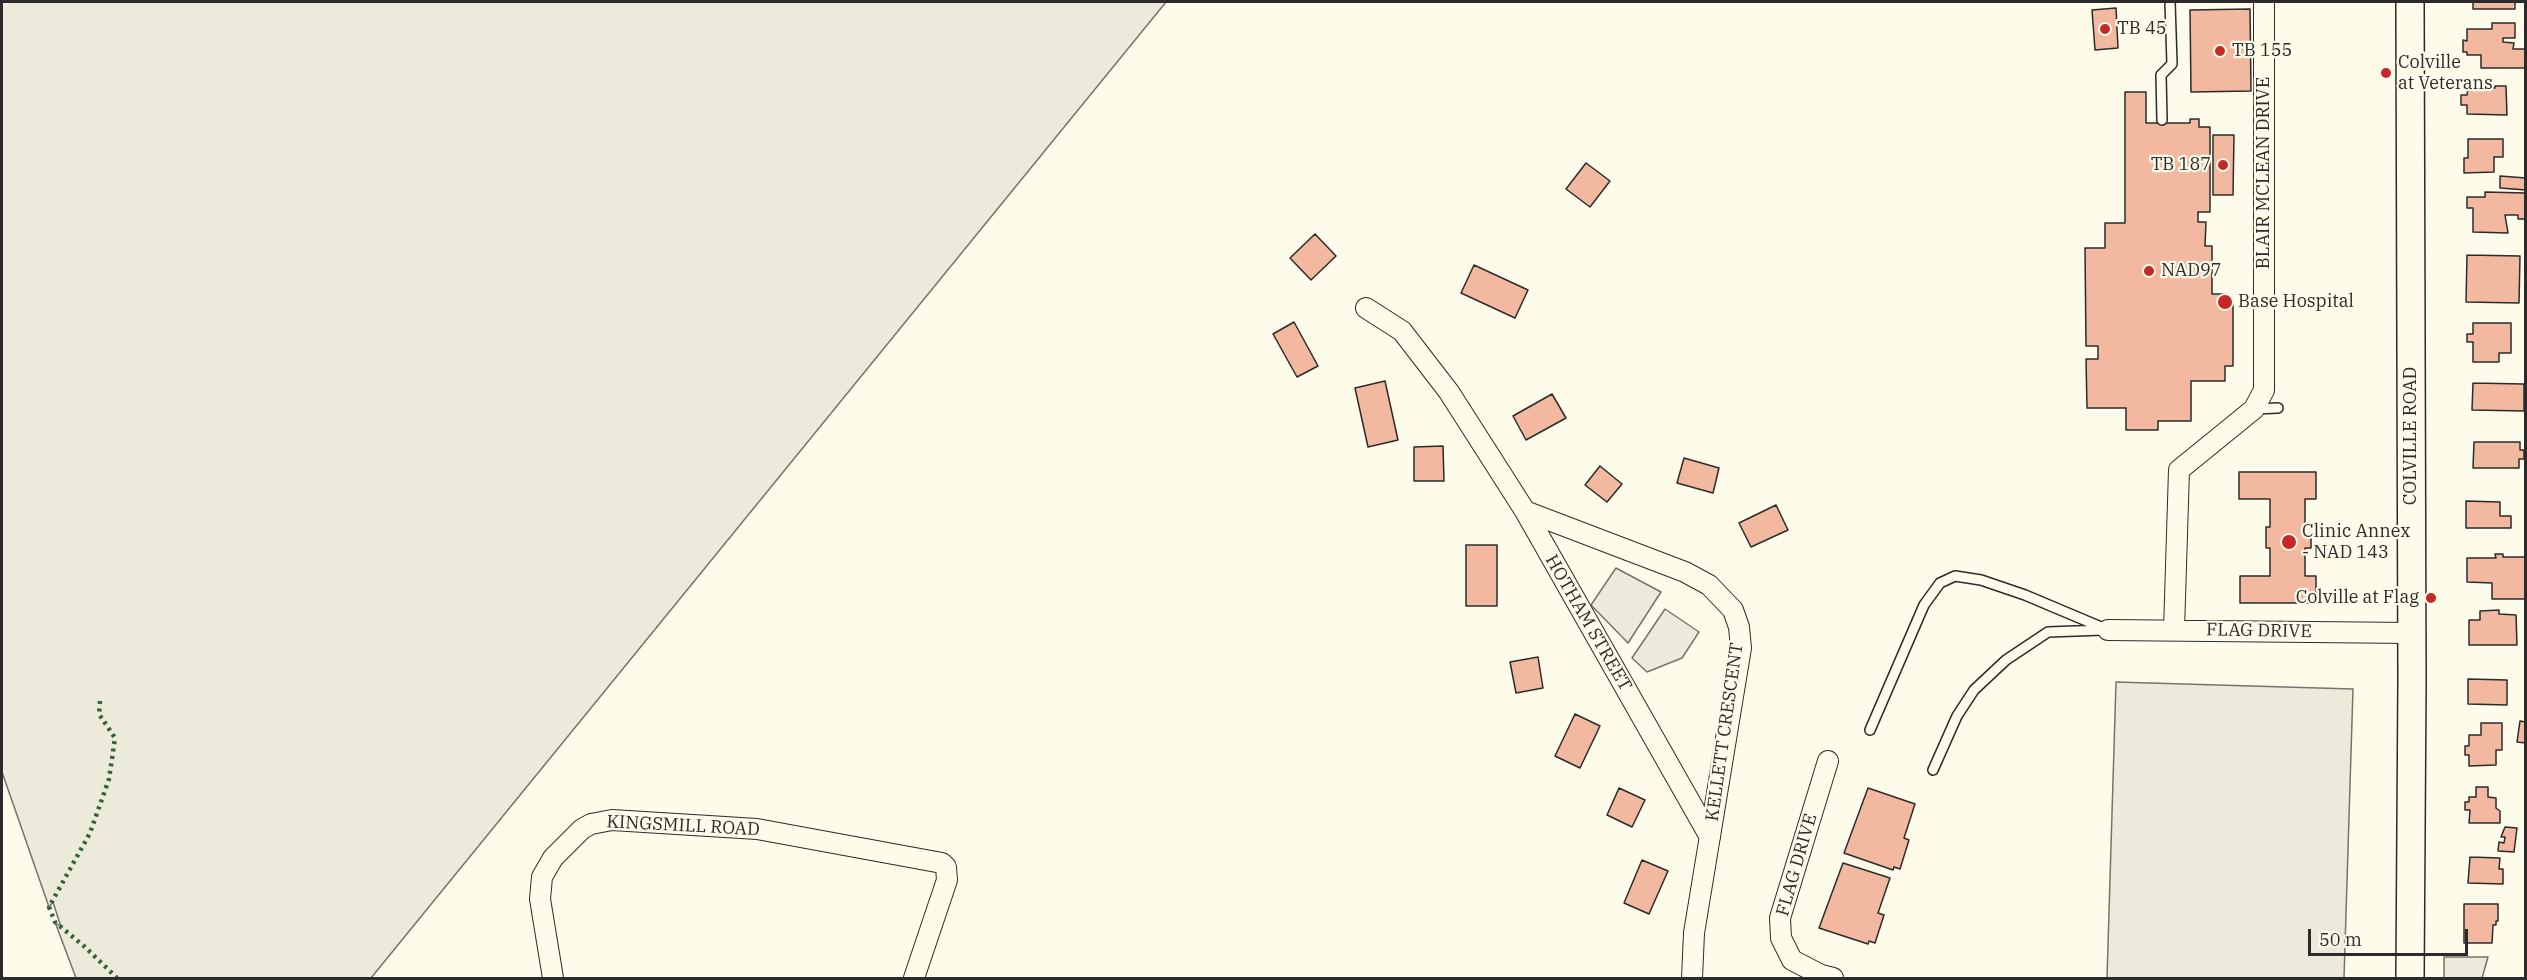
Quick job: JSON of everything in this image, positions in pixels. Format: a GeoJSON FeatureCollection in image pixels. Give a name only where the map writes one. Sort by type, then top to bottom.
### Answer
{"type":"FeatureCollection","features":[{"type":"Feature","properties":{"kind":"street","name":"BLAIR MCLEAN DRIVE"},"geometry":{"type":"LineString","coordinates":[[2254,409],[2264,390],[2270,340],[2270,41],[2264,2]]}},
{"type":"Feature","properties":{"kind":"street","name":"COLVILLE ROAD"},"geometry":{"type":"LineString","coordinates":[[2410,2],[2410,978]]}},
{"type":"Feature","properties":{"kind":"street","name":"HOTHAM STREET"},"geometry":{"type":"LineString","coordinates":[[1366,308],[1402,331],[1449,392],[1525,511],[1710,837]]}},
{"type":"Feature","properties":{"kind":"street"},"geometry":{"type":"LineString","coordinates":[[2174,630],[2179,470],[2254,409]]}},
{"type":"Feature","properties":{"kind":"street","name":"KELLETT CRESCENT"},"geometry":{"type":"LineString","coordinates":[[1525,511],[1685,572],[1709,585],[1733,610],[1739,627],[1741,648],[1710,837]]}},
{"type":"Feature","properties":{"kind":"street","name":"FLAG DRIVE"},"geometry":{"type":"LineString","coordinates":[[2108,630],[2411,633]]}},
{"type":"Feature","properties":{"kind":"street","name":"FLAG DRIVE"},"geometry":{"type":"LineString","coordinates":[[1828,761],[1780,918],[1782,938],[1792,960],[1821,975],[1833,978]]}},
{"type":"Feature","properties":{"kind":"street","name":"KINGSMILL ROAD"},"geometry":{"type":"LineString","coordinates":[[553,978],[540,899],[542,877],[553,858],[574,836],[591,824],[612,820],[757,829],[936,860],[946,867],[947,880],[914,978]]}},
{"type":"Feature","properties":{"kind":"street"},"geometry":{"type":"LineString","coordinates":[[1692,978],[1694,933],[1710,837]]}},
{"type":"Feature","properties":{"kind":"lane"},"geometry":{"type":"LineString","coordinates":[[2162,120],[2161,75],[2172,64],[2170,2]]}},
{"type":"Feature","properties":{"kind":"lane"},"geometry":{"type":"LineString","coordinates":[[2254,409],[2278,408]]}},
{"type":"Feature","properties":{"kind":"lane"},"geometry":{"type":"LineString","coordinates":[[1870,730],[1923,605],[1940,583],[1955,576],[1981,580],[2025,595],[2108,630]]}},
{"type":"Feature","properties":{"kind":"lane"},"geometry":{"type":"LineString","coordinates":[[1933,770],[1957,716],[1974,690],[2006,660],[2048,632],[2108,630]]}},
{"type":"Feature","properties":{"kind":"shaded area"},"geometry":{"type":"Polygon","coordinates":[[[2,2],[1166,2],[371,978],[76,978],[55,922],[61,927],[53,902],[49,907],[2,772],[2,2]]]}},
{"type":"Feature","properties":{"kind":"shaded area"},"geometry":{"type":"Polygon","coordinates":[[[1616,568],[1661,592],[1628,643],[1591,605],[1616,568]]]}},
{"type":"Feature","properties":{"kind":"shaded area"},"geometry":{"type":"Polygon","coordinates":[[[1665,609],[1699,632],[1682,658],[1647,672],[1632,658],[1665,609]]]}},
{"type":"Feature","properties":{"kind":"shaded area"},"geometry":{"type":"Polygon","coordinates":[[[2116,682],[2353,689],[2344,978],[2107,978],[2116,682]]]}},
{"type":"Feature","properties":{"kind":"shaded area"},"geometry":{"type":"Polygon","coordinates":[[[2444,957],[2488,957],[2482,978],[2444,978],[2444,957]]]}},
{"type":"Feature","properties":{"kind":"building"},"geometry":{"type":"Polygon","coordinates":[[[2473,2],[2515,2],[2515,9],[2473,9],[2473,2]]]}},
{"type":"Feature","properties":{"kind":"building","name":"TB 45"},"geometry":{"type":"Polygon","coordinates":[[[2116,8],[2118,48],[2095,50],[2092,10],[2116,8]]]}},
{"type":"Feature","properties":{"kind":"building","name":"TB 155"},"geometry":{"type":"Polygon","coordinates":[[[2250,9],[2251,91],[2191,92],[2190,10],[2250,9]]]}},
{"type":"Feature","properties":{"kind":"building"},"geometry":{"type":"Polygon","coordinates":[[[2492,23],[2515,23],[2515,38],[2503,38],[2503,42],[2514,43],[2513,49],[2526,49],[2526,68],[2481,68],[2481,55],[2467,55],[2467,52],[2463,52],[2463,40],[2467,41],[2467,29],[2492,29],[2492,23]]]}},
{"type":"Feature","properties":{"kind":"building"},"geometry":{"type":"Polygon","coordinates":[[[2495,86],[2506,86],[2507,115],[2467,114],[2467,105],[2461,105],[2461,95],[2467,95],[2468,88],[2495,88],[2495,86]]]}},
{"type":"Feature","properties":{"kind":"building","name":"NAD97"},"geometry":{"type":"Polygon","coordinates":[[[2125,92],[2146,92],[2146,123],[2190,123],[2190,119],[2199,119],[2199,127],[2210,127],[2210,212],[2198,212],[2198,222],[2206,222],[2205,246],[2212,246],[2212,294],[2225,294],[2225,305],[2233,305],[2233,366],[2225,366],[2225,381],[2191,381],[2191,421],[2158,421],[2158,430],[2126,430],[2126,408],[2087,408],[2086,359],[2098,359],[2098,346],[2086,346],[2085,248],[2105,248],[2105,223],[2125,223],[2125,92]]]}},
{"type":"Feature","properties":{"kind":"building","name":"TB 187"},"geometry":{"type":"Polygon","coordinates":[[[2213,135],[2234,135],[2233,195],[2213,195],[2213,135]]]}},
{"type":"Feature","properties":{"kind":"building"},"geometry":{"type":"Polygon","coordinates":[[[2468,139],[2503,139],[2503,157],[2494,157],[2494,172],[2464,173],[2464,158],[2468,158],[2468,139]]]}},
{"type":"Feature","properties":{"kind":"building"},"geometry":{"type":"Polygon","coordinates":[[[1586,163],[1610,181],[1590,207],[1566,189],[1586,163]]]}},
{"type":"Feature","properties":{"kind":"building"},"geometry":{"type":"Polygon","coordinates":[[[2500,176],[2526,178],[2526,190],[2500,188],[2500,176]]]}},
{"type":"Feature","properties":{"kind":"building"},"geometry":{"type":"Polygon","coordinates":[[[2485,192],[2526,193],[2526,219],[2518,219],[2518,215],[2505,215],[2508,233],[2473,232],[2473,208],[2467,208],[2467,197],[2485,197],[2485,192]]]}},
{"type":"Feature","properties":{"kind":"building"},"geometry":{"type":"Polygon","coordinates":[[[1315,234],[1336,256],[1311,280],[1290,258],[1315,234]]]}},
{"type":"Feature","properties":{"kind":"building"},"geometry":{"type":"Polygon","coordinates":[[[2467,255],[2520,256],[2519,303],[2466,302],[2467,255]]]}},
{"type":"Feature","properties":{"kind":"building"},"geometry":{"type":"Polygon","coordinates":[[[1474,265],[1528,290],[1515,318],[1461,293],[1474,265]]]}},
{"type":"Feature","properties":{"kind":"building"},"geometry":{"type":"Polygon","coordinates":[[[1294,322],[1318,366],[1297,377],[1273,334],[1294,322]]]}},
{"type":"Feature","properties":{"kind":"building"},"geometry":{"type":"Polygon","coordinates":[[[2473,323],[2511,323],[2511,353],[2499,353],[2499,362],[2473,362],[2473,342],[2467,342],[2467,334],[2473,334],[2473,323]]]}},
{"type":"Feature","properties":{"kind":"building"},"geometry":{"type":"Polygon","coordinates":[[[1385,381],[1398,440],[1368,447],[1355,388],[1385,381]]]}},
{"type":"Feature","properties":{"kind":"building"},"geometry":{"type":"Polygon","coordinates":[[[2473,383],[2524,384],[2524,411],[2472,410],[2473,383]]]}},
{"type":"Feature","properties":{"kind":"building"},"geometry":{"type":"Polygon","coordinates":[[[1552,394],[1566,418],[1526,440],[1513,416],[1552,394]]]}},
{"type":"Feature","properties":{"kind":"building"},"geometry":{"type":"Polygon","coordinates":[[[2474,442],[2520,442],[2520,450],[2524,450],[2524,459],[2519,459],[2519,468],[2473,468],[2474,442]]]}},
{"type":"Feature","properties":{"kind":"building"},"geometry":{"type":"Polygon","coordinates":[[[1443,446],[1444,481],[1414,481],[1414,447],[1443,446]]]}},
{"type":"Feature","properties":{"kind":"building"},"geometry":{"type":"Polygon","coordinates":[[[1684,458],[1719,468],[1713,493],[1677,483],[1684,458]]]}},
{"type":"Feature","properties":{"kind":"building"},"geometry":{"type":"Polygon","coordinates":[[[1600,466],[1622,484],[1607,502],[1585,485],[1600,466]]]}},
{"type":"Feature","properties":{"kind":"building","name":"Clinic Annex - NAD 143"},"geometry":{"type":"Polygon","coordinates":[[[2239,472],[2316,472],[2316,499],[2305,499],[2305,537],[2311,537],[2311,548],[2305,548],[2305,576],[2316,576],[2316,603],[2240,603],[2240,576],[2270,576],[2270,548],[2266,548],[2266,527],[2270,527],[2270,499],[2239,499],[2239,472]]]}},
{"type":"Feature","properties":{"kind":"building"},"geometry":{"type":"Polygon","coordinates":[[[2466,501],[2500,502],[2500,516],[2511,516],[2511,528],[2466,528],[2466,501]]]}},
{"type":"Feature","properties":{"kind":"building"},"geometry":{"type":"Polygon","coordinates":[[[1776,505],[1788,530],[1751,547],[1739,523],[1776,505]]]}},
{"type":"Feature","properties":{"kind":"building"},"geometry":{"type":"Polygon","coordinates":[[[1466,545],[1497,545],[1497,606],[1466,606],[1466,545]]]}},
{"type":"Feature","properties":{"kind":"building"},"geometry":{"type":"Polygon","coordinates":[[[2495,554],[2503,554],[2503,557],[2526,557],[2526,599],[2492,599],[2492,583],[2467,582],[2467,558],[2496,558],[2495,554]]]}},
{"type":"Feature","properties":{"kind":"building"},"geometry":{"type":"Polygon","coordinates":[[[2499,610],[2499,614],[2516,615],[2517,645],[2469,645],[2469,620],[2480,620],[2480,611],[2499,610]]]}},
{"type":"Feature","properties":{"kind":"building"},"geometry":{"type":"Polygon","coordinates":[[[1538,657],[1543,688],[1516,693],[1510,662],[1538,657]]]}},
{"type":"Feature","properties":{"kind":"building"},"geometry":{"type":"Polygon","coordinates":[[[2468,679],[2507,680],[2507,705],[2468,704],[2468,679]]]}},
{"type":"Feature","properties":{"kind":"building"},"geometry":{"type":"Polygon","coordinates":[[[1575,714],[1600,726],[1580,768],[1555,756],[1575,714]]]}},
{"type":"Feature","properties":{"kind":"building"},"geometry":{"type":"Polygon","coordinates":[[[2520,721],[2526,722],[2526,743],[2517,742],[2520,721]]]}},
{"type":"Feature","properties":{"kind":"building"},"geometry":{"type":"Polygon","coordinates":[[[2481,723],[2502,723],[2502,750],[2496,750],[2496,765],[2469,766],[2469,755],[2465,755],[2465,746],[2469,746],[2469,735],[2481,735],[2481,723]]]}},
{"type":"Feature","properties":{"kind":"building"},"geometry":{"type":"Polygon","coordinates":[[[2476,787],[2488,787],[2488,797],[2496,798],[2496,808],[2500,811],[2500,823],[2469,823],[2470,810],[2465,810],[2465,802],[2469,802],[2469,797],[2476,797],[2476,787]]]}},
{"type":"Feature","properties":{"kind":"building"},"geometry":{"type":"Polygon","coordinates":[[[1619,788],[1645,800],[1632,827],[1607,815],[1619,788]]]}},
{"type":"Feature","properties":{"kind":"building"},"geometry":{"type":"Polygon","coordinates":[[[1868,788],[1915,804],[1904,838],[1909,840],[1900,869],[1894,867],[1893,870],[1844,853],[1868,788]]]}},
{"type":"Feature","properties":{"kind":"building"},"geometry":{"type":"Polygon","coordinates":[[[2505,827],[2517,828],[2514,852],[2498,851],[2499,842],[2504,843],[2505,837],[2501,837],[2505,827]]]}},
{"type":"Feature","properties":{"kind":"building"},"geometry":{"type":"Polygon","coordinates":[[[2470,857],[2500,858],[2499,869],[2503,869],[2503,884],[2468,883],[2470,857]]]}},
{"type":"Feature","properties":{"kind":"building"},"geometry":{"type":"Polygon","coordinates":[[[1642,860],[1668,871],[1649,914],[1624,903],[1642,860]]]}},
{"type":"Feature","properties":{"kind":"building"},"geometry":{"type":"Polygon","coordinates":[[[1843,863],[1890,878],[1878,913],[1884,915],[1875,943],[1869,941],[1868,944],[1819,928],[1843,863]]]}},
{"type":"Feature","properties":{"kind":"building"},"geometry":{"type":"Polygon","coordinates":[[[2464,904],[2498,904],[2498,921],[2496,925],[2493,925],[2492,943],[2464,943],[2464,904]]]}},
{"type":"Feature","properties":{"kind":"hedge"},"geometry":{"type":"LineString","coordinates":[[100,701],[99,714],[115,738],[109,779],[90,833],[49,907],[55,922],[117,978]]}},
{"type":"Feature","properties":{"kind":"place","name":"TB 45"},"geometry":{"type":"Point","coordinates":[2105,29]}},
{"type":"Feature","properties":{"kind":"place","name":"TB 155"},"geometry":{"type":"Point","coordinates":[2220,51]}},
{"type":"Feature","properties":{"kind":"place","name":"Colville at Veterans"},"geometry":{"type":"Point","coordinates":[2386,73]}},
{"type":"Feature","properties":{"kind":"place","name":"TB 187"},"geometry":{"type":"Point","coordinates":[2223,165]}},
{"type":"Feature","properties":{"kind":"place","name":"NAD97"},"geometry":{"type":"Point","coordinates":[2149,271]}},
{"type":"Feature","properties":{"kind":"place","name":"Base Hospital"},"geometry":{"type":"Point","coordinates":[2225,302]}},
{"type":"Feature","properties":{"kind":"place","name":"Clinic Annex - NAD 143"},"geometry":{"type":"Point","coordinates":[2289,542]}},
{"type":"Feature","properties":{"kind":"place","name":"Colville at Flag"},"geometry":{"type":"Point","coordinates":[2431,598]}}]}
